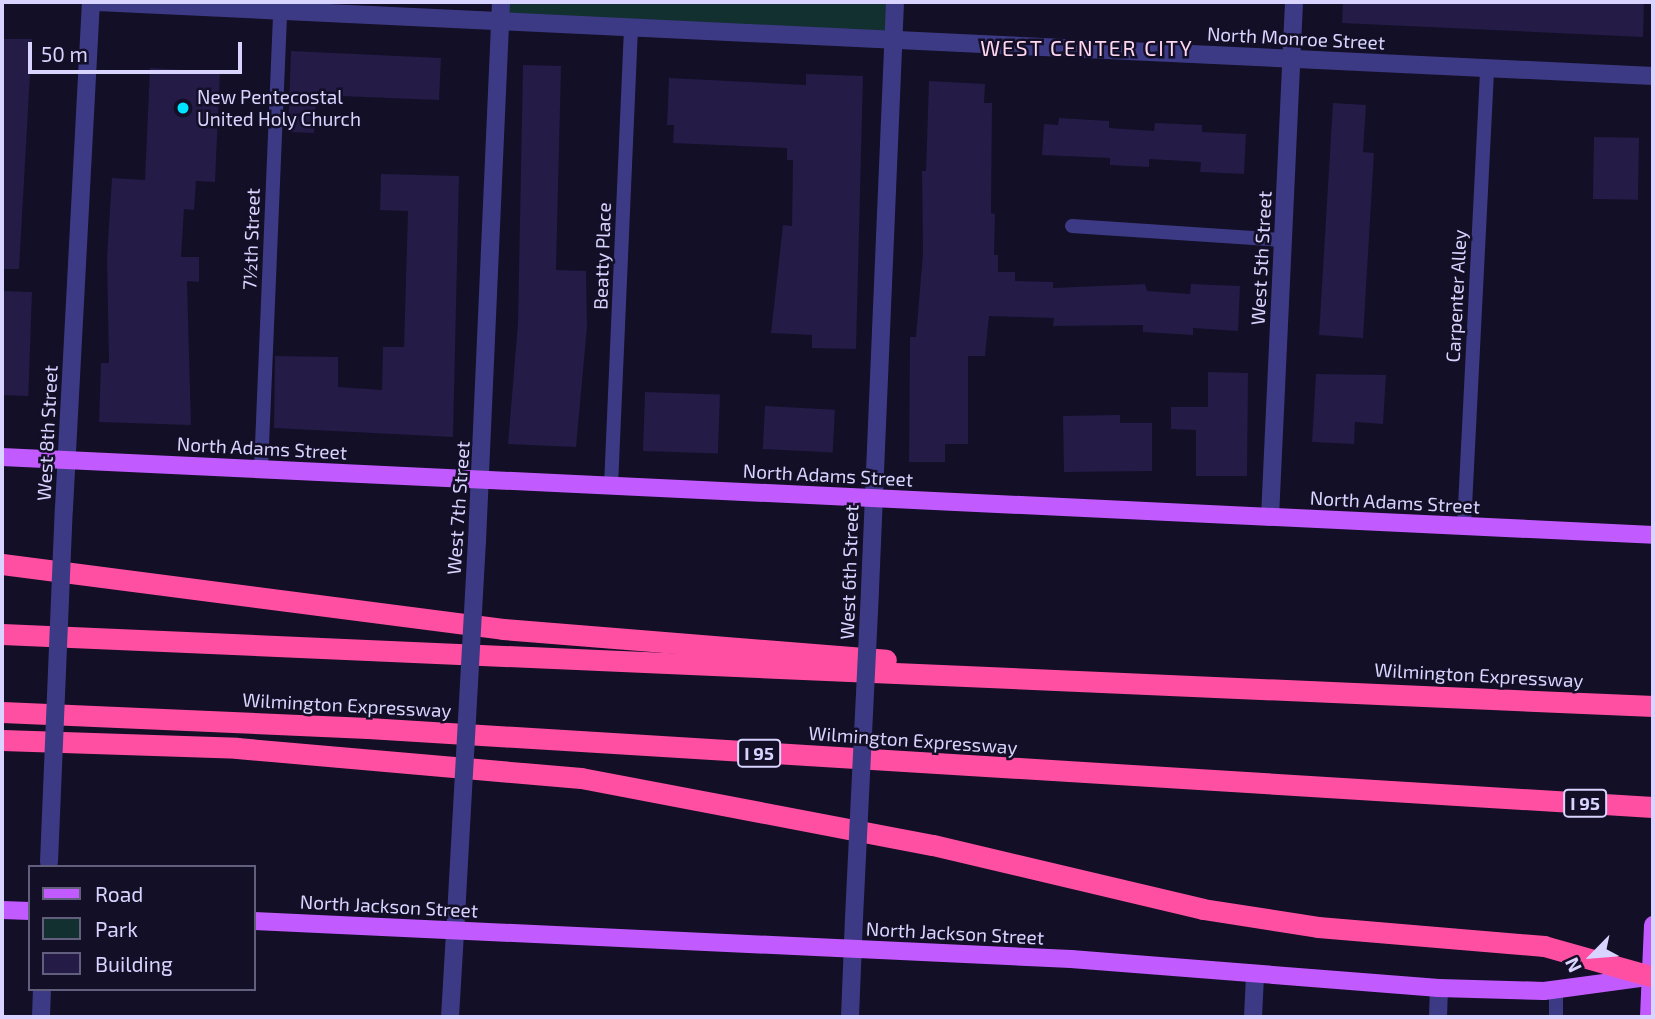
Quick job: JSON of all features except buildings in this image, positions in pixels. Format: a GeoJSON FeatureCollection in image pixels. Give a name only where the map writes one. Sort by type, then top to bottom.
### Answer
{"type":"FeatureCollection","features":[{"type":"Feature","properties":{"kind":"highway"},"geometry":{"type":"LineString","coordinates":[[2,564],[503,629],[827,653],[1006,675]]}},
{"type":"Feature","properties":{"kind":"highway","name":"Wilmington Expressway"},"geometry":{"type":"LineString","coordinates":[[2,634],[626,664],[1006,675],[1653,706]]}},
{"type":"Feature","properties":{"kind":"highway","name":"Wilmington Expressway"},"geometry":{"type":"LineString","coordinates":[[2,712],[368,728],[1653,807]]}},
{"type":"Feature","properties":{"kind":"highway"},"geometry":{"type":"LineString","coordinates":[[2,740],[237,748],[581,778],[933,845],[1203,909],[1318,927],[1544,946],[1652,976]]}},
{"type":"Feature","properties":{"kind":"main road","name":"North Adams Street"},"geometry":{"type":"LineString","coordinates":[[2,457],[1653,535]]}},
{"type":"Feature","properties":{"kind":"main road"},"geometry":{"type":"LineString","coordinates":[[2,909],[28,911]]}},
{"type":"Feature","properties":{"kind":"main road","name":"North Jackson Street"},"geometry":{"type":"LineString","coordinates":[[256,921],[1071,959],[1255,976],[1439,988],[1556,989],[1652,976]]}},
{"type":"Feature","properties":{"kind":"main road"},"geometry":{"type":"LineString","coordinates":[[1649,1017],[1653,925]]}},
{"type":"Feature","properties":{"kind":"street","name":"West 8th Street"},"geometry":{"type":"LineString","coordinates":[[49,864],[64,508],[91,2]]}},
{"type":"Feature","properties":{"kind":"street","name":"North Monroe Street"},"geometry":{"type":"LineString","coordinates":[[97,2],[1653,76]]}},
{"type":"Feature","properties":{"kind":"street","name":"West 7th Street"},"geometry":{"type":"LineString","coordinates":[[450,1017],[482,480],[501,2]]}},
{"type":"Feature","properties":{"kind":"street","name":"West 6th Street"},"geometry":{"type":"LineString","coordinates":[[850,1017],[895,2]]}},
{"type":"Feature","properties":{"kind":"street","name":"West 5th Street"},"geometry":{"type":"LineString","coordinates":[[1270,517],[1294,2]]}},
{"type":"Feature","properties":{"kind":"street"},"geometry":{"type":"LineString","coordinates":[[1253,1017],[1255,976]]}},
{"type":"Feature","properties":{"kind":"street"},"geometry":{"type":"LineString","coordinates":[[1438,1017],[1439,988]]}},
{"type":"Feature","properties":{"kind":"street"},"geometry":{"type":"LineString","coordinates":[[41,1017],[42,991]]}},
{"type":"Feature","properties":{"kind":"lane","name":"7½th Street"},"geometry":{"type":"LineString","coordinates":[[261,470],[280,11]]}},
{"type":"Feature","properties":{"kind":"lane","name":"Beatty Place"},"geometry":{"type":"LineString","coordinates":[[611,486],[631,27]]}},
{"type":"Feature","properties":{"kind":"lane","name":"Carpenter Alley"},"geometry":{"type":"LineString","coordinates":[[1464,526],[1487,69]]}},
{"type":"Feature","properties":{"kind":"lane"},"geometry":{"type":"LineString","coordinates":[[1072,226],[1283,240]]}},
{"type":"Feature","properties":{"kind":"lane"},"geometry":{"type":"LineString","coordinates":[[1556,989],[1556,1017]]}},
{"type":"Feature","properties":{"kind":"green space"},"geometry":{"type":"Polygon","coordinates":[[[501,2],[895,2],[893,40],[500,21],[501,2]]]}},
{"type":"Feature","properties":{"kind":"place","name":"New Pentecostal United Holy Church"},"geometry":{"type":"Point","coordinates":[183,108]}},
{"type":"Feature","properties":{"kind":"district","name":"WEST CENTER CITY"},"geometry":{"type":"Point","coordinates":[1087,48]}}]}
